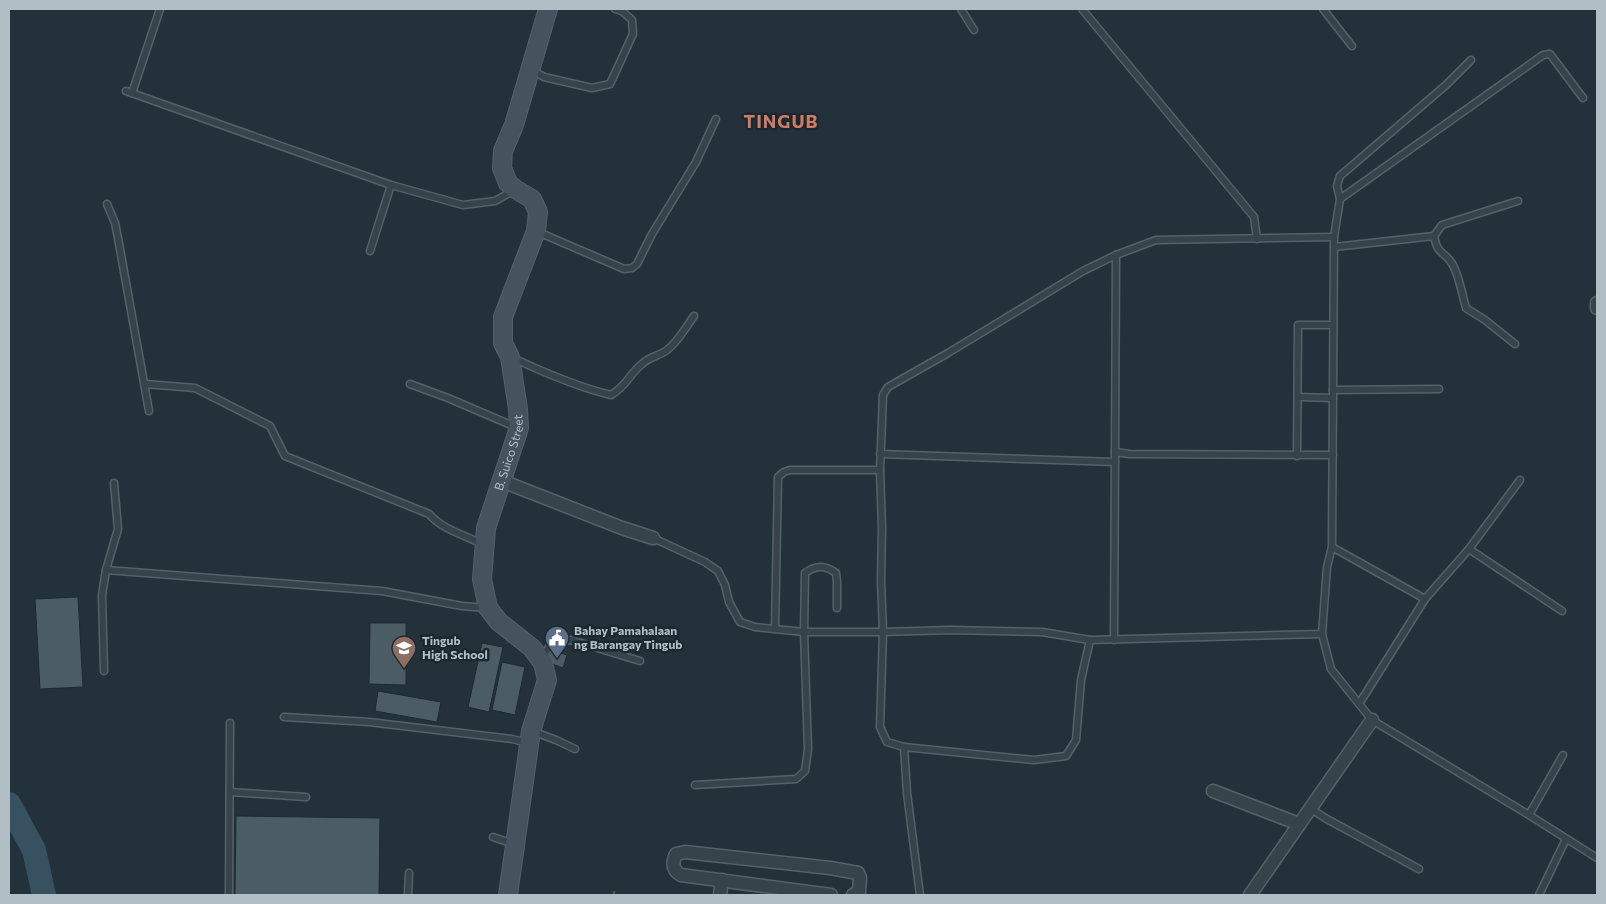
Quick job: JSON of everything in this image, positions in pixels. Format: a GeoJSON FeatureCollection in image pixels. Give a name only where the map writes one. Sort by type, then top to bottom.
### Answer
{"type":"FeatureCollection","features":[{"type":"Feature","properties":{"kind":"street","name":"B. Suico Street"},"geometry":{"type":"LineString","coordinates":[[488,608],[482,579],[486,528],[519,428],[510,357],[503,343],[503,316],[536,232],[538,212],[532,200],[508,182],[502,168],[503,151],[514,126],[548,9]]}},
{"type":"Feature","properties":{"kind":"street"},"geometry":{"type":"LineString","coordinates":[[1597,303],[1597,308]]}},
{"type":"Feature","properties":{"kind":"street"},"geometry":{"type":"LineString","coordinates":[[502,481],[622,528],[653,538]]}},
{"type":"Feature","properties":{"kind":"street"},"geometry":{"type":"LineString","coordinates":[[488,608],[499,622],[532,648],[543,663],[547,680],[530,737],[508,895]]}},
{"type":"Feature","properties":{"kind":"street"},"geometry":{"type":"LineString","coordinates":[[1250,895],[1372,720]]}},
{"type":"Feature","properties":{"kind":"street"},"geometry":{"type":"LineString","coordinates":[[1213,791],[1299,824]]}},
{"type":"Feature","properties":{"kind":"street"},"geometry":{"type":"LineString","coordinates":[[831,895],[681,875],[675,872],[673,868],[674,859],[676,854],[685,852],[830,868],[858,873],[860,878],[859,892],[853,895]]}},
{"type":"Feature","properties":{"kind":"street"},"geometry":{"type":"LineString","coordinates":[[720,895],[722,880]]}},
{"type":"Feature","properties":{"kind":"lane"},"geometry":{"type":"LineString","coordinates":[[160,9],[129,92],[391,185],[463,206],[495,201],[515,189]]}},
{"type":"Feature","properties":{"kind":"lane"},"geometry":{"type":"LineString","coordinates":[[530,70],[544,77],[592,88],[610,84],[633,34],[632,20],[622,11],[615,9]]}},
{"type":"Feature","properties":{"kind":"lane"},"geometry":{"type":"LineString","coordinates":[[961,9],[974,30]]}},
{"type":"Feature","properties":{"kind":"lane"},"geometry":{"type":"LineString","coordinates":[[1085,9],[1254,217],[1257,239]]}},
{"type":"Feature","properties":{"kind":"lane"},"geometry":{"type":"LineString","coordinates":[[1323,9],[1352,46]]}},
{"type":"Feature","properties":{"kind":"lane"},"geometry":{"type":"LineString","coordinates":[[1340,200],[1546,53],[1550,54],[1583,98]]}},
{"type":"Feature","properties":{"kind":"lane"},"geometry":{"type":"LineString","coordinates":[[1471,60],[1446,85],[1340,176],[1337,186],[1340,200],[1334,237],[1332,547],[1327,567],[1322,634],[1331,669],[1372,720],[1597,858]]}},
{"type":"Feature","properties":{"kind":"lane"},"geometry":{"type":"LineString","coordinates":[[536,232],[624,269],[632,268],[637,264],[652,234],[696,162],[716,119]]}},
{"type":"Feature","properties":{"kind":"lane"},"geometry":{"type":"LineString","coordinates":[[370,251],[391,185]]}},
{"type":"Feature","properties":{"kind":"lane"},"geometry":{"type":"LineString","coordinates":[[1334,247],[1434,236],[1442,225],[1518,202]]}},
{"type":"Feature","properties":{"kind":"lane"},"geometry":{"type":"LineString","coordinates":[[107,204],[115,223],[149,412]]}},
{"type":"Feature","properties":{"kind":"lane"},"geometry":{"type":"LineString","coordinates":[[1434,236],[1437,249],[1452,263],[1466,308],[1485,320],[1515,344]]}},
{"type":"Feature","properties":{"kind":"lane"},"geometry":{"type":"LineString","coordinates":[[1090,640],[1081,680],[1076,740],[1066,756],[1034,760],[904,747],[887,742],[880,727],[883,632],[880,454],[883,395],[888,387],[1083,271],[1116,255],[1156,240],[1334,237]]}},
{"type":"Feature","properties":{"kind":"lane"},"geometry":{"type":"LineString","coordinates":[[1114,640],[1116,255]]}},
{"type":"Feature","properties":{"kind":"lane"},"geometry":{"type":"LineString","coordinates":[[510,357],[548,375],[596,391],[612,394],[621,389],[641,364],[666,351],[694,316]]}},
{"type":"Feature","properties":{"kind":"lane"},"geometry":{"type":"LineString","coordinates":[[1297,456],[1298,325],[1333,325]]}},
{"type":"Feature","properties":{"kind":"lane"},"geometry":{"type":"LineString","coordinates":[[145,384],[195,388],[270,426],[285,456],[429,514],[444,527],[484,545]]}},
{"type":"Feature","properties":{"kind":"lane"},"geometry":{"type":"LineString","coordinates":[[410,384],[519,428]]}},
{"type":"Feature","properties":{"kind":"lane"},"geometry":{"type":"LineString","coordinates":[[1333,390],[1439,390]]}},
{"type":"Feature","properties":{"kind":"lane"},"geometry":{"type":"LineString","coordinates":[[1298,397],[1333,398]]}},
{"type":"Feature","properties":{"kind":"lane"},"geometry":{"type":"LineString","coordinates":[[1115,452],[1129,454],[1333,455]]}},
{"type":"Feature","properties":{"kind":"lane"},"geometry":{"type":"LineString","coordinates":[[880,454],[1115,462]]}},
{"type":"Feature","properties":{"kind":"lane"},"geometry":{"type":"LineString","coordinates":[[775,628],[778,477],[790,470],[880,470]]}},
{"type":"Feature","properties":{"kind":"lane"},"geometry":{"type":"LineString","coordinates":[[1359,704],[1425,599],[1469,548],[1520,480]]}},
{"type":"Feature","properties":{"kind":"lane"},"geometry":{"type":"LineString","coordinates":[[104,671],[102,595],[106,570],[118,529],[114,483]]}},
{"type":"Feature","properties":{"kind":"lane"},"geometry":{"type":"LineString","coordinates":[[653,538],[705,562],[718,571],[725,585],[729,602],[740,622],[756,626],[804,632],[950,630],[1042,632],[1090,640],[1322,634]]}},
{"type":"Feature","properties":{"kind":"lane"},"geometry":{"type":"LineString","coordinates":[[1332,547],[1425,599]]}},
{"type":"Feature","properties":{"kind":"lane"},"geometry":{"type":"LineString","coordinates":[[1469,548],[1562,611]]}},
{"type":"Feature","properties":{"kind":"lane"},"geometry":{"type":"LineString","coordinates":[[696,784],[796,779],[805,771],[808,749],[804,632],[805,573],[811,568],[829,568],[836,573],[838,608]]}},
{"type":"Feature","properties":{"kind":"lane"},"geometry":{"type":"LineString","coordinates":[[106,570],[382,591],[462,606],[488,608]]}},
{"type":"Feature","properties":{"kind":"lane"},"geometry":{"type":"LineString","coordinates":[[541,660],[552,642],[571,640],[640,661]]}},
{"type":"Feature","properties":{"kind":"lane"},"geometry":{"type":"LineString","coordinates":[[284,717],[369,722],[512,739],[530,737],[556,740],[575,749]]}},
{"type":"Feature","properties":{"kind":"lane"},"geometry":{"type":"LineString","coordinates":[[229,895],[230,723]]}},
{"type":"Feature","properties":{"kind":"lane"},"geometry":{"type":"LineString","coordinates":[[904,747],[907,793],[920,895]]}},
{"type":"Feature","properties":{"kind":"lane"},"geometry":{"type":"LineString","coordinates":[[1529,815],[1563,755]]}},
{"type":"Feature","properties":{"kind":"lane"},"geometry":{"type":"LineString","coordinates":[[230,792],[306,797]]}},
{"type":"Feature","properties":{"kind":"lane"},"geometry":{"type":"LineString","coordinates":[[1310,808],[1419,869]]}},
{"type":"Feature","properties":{"kind":"lane"},"geometry":{"type":"LineString","coordinates":[[493,836],[515,844]]}},
{"type":"Feature","properties":{"kind":"lane"},"geometry":{"type":"LineString","coordinates":[[1539,895],[1566,839]]}},
{"type":"Feature","properties":{"kind":"lane"},"geometry":{"type":"LineString","coordinates":[[408,895],[409,873]]}},
{"type":"Feature","properties":{"kind":"path"},"geometry":{"type":"LineString","coordinates":[[614,889],[614,895]]}},
{"type":"Feature","properties":{"kind":"building"},"geometry":{"type":"Polygon","coordinates":[[[78,597],[83,687],[40,689],[35,599],[78,597]]]}},
{"type":"Feature","properties":{"kind":"building"},"geometry":{"type":"Polygon","coordinates":[[[370,623],[406,623],[406,685],[369,684],[370,623]]]}},
{"type":"Feature","properties":{"kind":"building"},"geometry":{"type":"Polygon","coordinates":[[[482,643],[503,647],[489,712],[468,707],[482,643]]]}},
{"type":"Feature","properties":{"kind":"building","name":"Bahay Pamahalaan ng Barangay Tingub"},"geometry":{"type":"Polygon","coordinates":[[[551,650],[567,655],[563,668],[547,662],[551,650]]]}},
{"type":"Feature","properties":{"kind":"building"},"geometry":{"type":"Polygon","coordinates":[[[502,662],[525,667],[515,715],[492,710],[502,662]]]}},
{"type":"Feature","properties":{"kind":"building"},"geometry":{"type":"Polygon","coordinates":[[[378,691],[441,702],[437,722],[375,711],[378,691]]]}},
{"type":"Feature","properties":{"kind":"building"},"geometry":{"type":"Polygon","coordinates":[[[236,816],[380,818],[379,895],[235,895],[236,816]]]}},
{"type":"Feature","properties":{"kind":"waterway"},"geometry":{"type":"LineString","coordinates":[[9,804],[34,850],[44,895]]}},
{"type":"Feature","properties":{"kind":"place","name":"Bahay Pamahalaan ng Barangay Tingub"},"geometry":{"type":"Point","coordinates":[557,659]}},
{"type":"Feature","properties":{"kind":"place","name":"Tingub High School"},"geometry":{"type":"Point","coordinates":[404,669]}},
{"type":"Feature","properties":{"kind":"district","name":"TINGUB"},"geometry":{"type":"Point","coordinates":[781,122]}}]}
